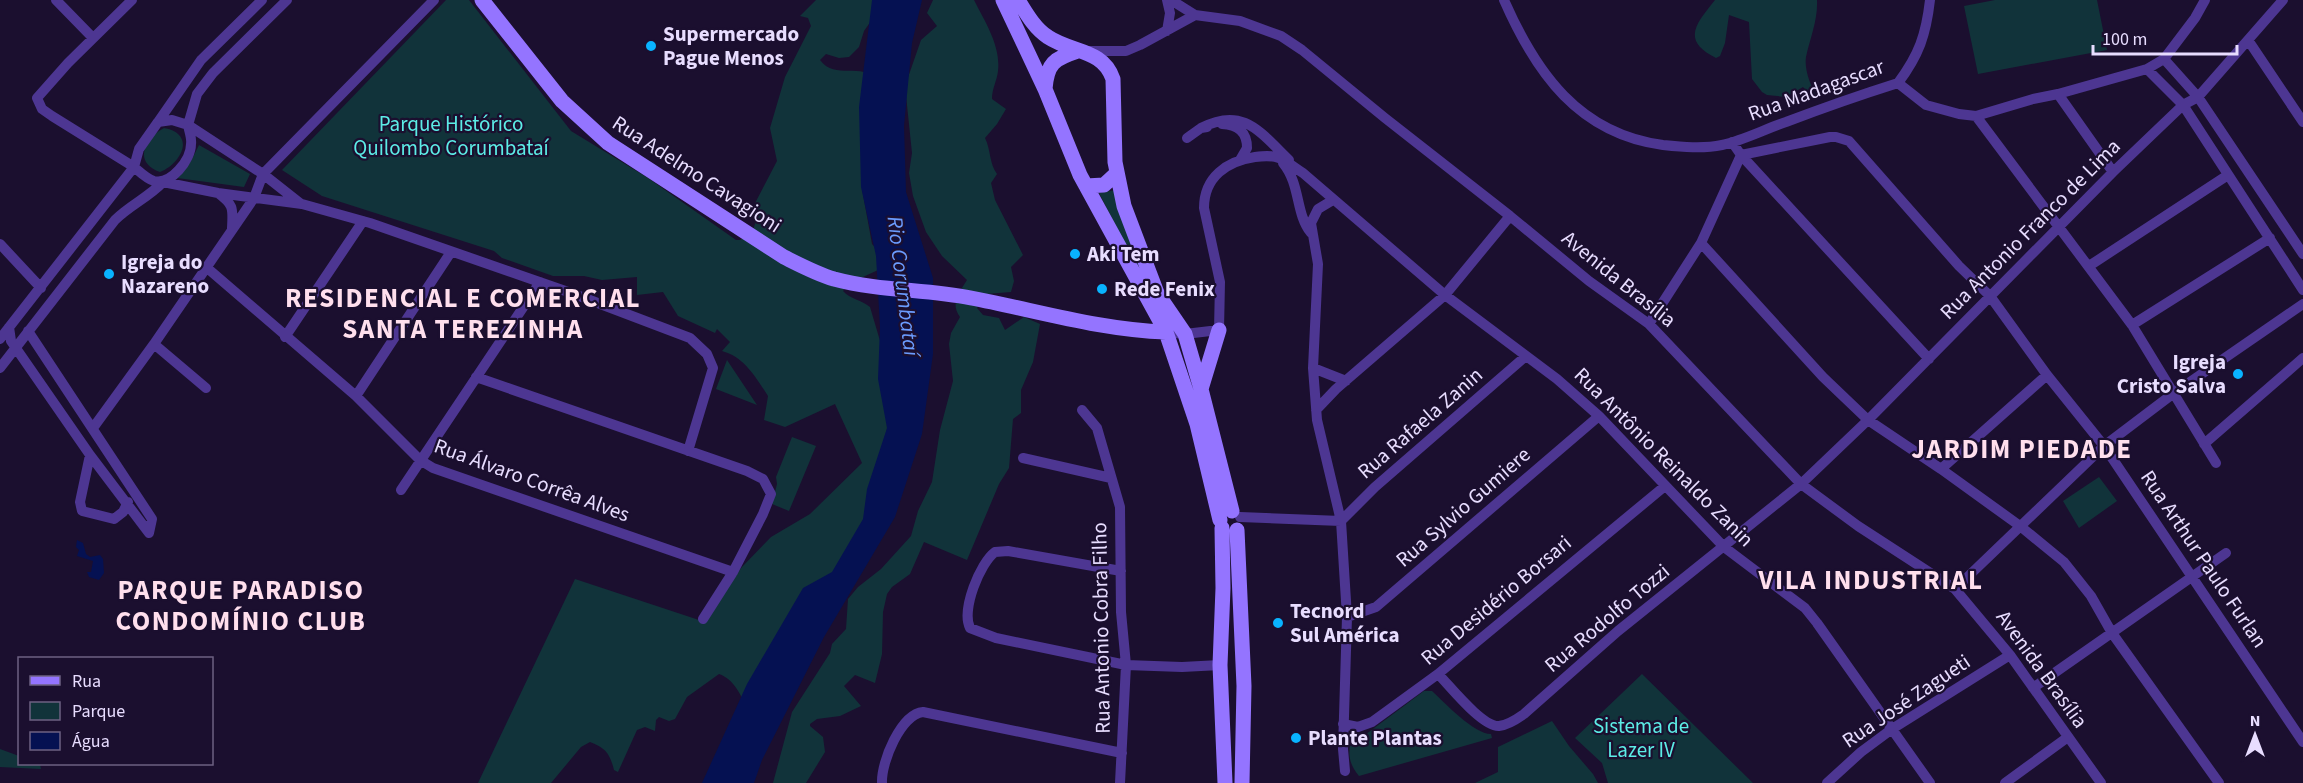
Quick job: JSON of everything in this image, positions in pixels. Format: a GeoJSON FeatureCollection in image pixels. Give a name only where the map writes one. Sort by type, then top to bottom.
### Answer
{"type":"FeatureCollection","features":[{"type":"Feature","properties":{"kind":"street"},"geometry":{"type":"LineString","coordinates":[[56,0],[93,38]]}},
{"type":"Feature","properties":{"kind":"street"},"geometry":{"type":"LineString","coordinates":[[132,0],[37,98],[42,109],[134,167],[152,181],[218,193],[302,204],[363,221],[540,282],[690,338],[707,354],[713,368],[688,451]]}},
{"type":"Feature","properties":{"kind":"street"},"geometry":{"type":"LineString","coordinates":[[0,368],[115,220],[131,205],[154,192],[163,182],[172,177],[192,145],[188,125],[197,94],[213,73],[287,0]]}},
{"type":"Feature","properties":{"kind":"street"},"geometry":{"type":"LineString","coordinates":[[93,428],[154,344],[254,198],[263,174],[434,0]]}},
{"type":"Feature","properties":{"kind":"street","name":"Rua Adelmo Cavagioni"},"geometry":{"type":"LineString","coordinates":[[482,0],[562,101],[608,143],[784,257],[809,270],[835,279],[872,286],[969,297],[1124,328],[1166,332]]}},
{"type":"Feature","properties":{"kind":"street"},"geometry":{"type":"LineString","coordinates":[[1003,0],[1045,89],[1086,186],[1166,332],[1230,521],[1223,588],[1220,665],[1224,783]]}},
{"type":"Feature","properties":{"kind":"street"},"geometry":{"type":"LineString","coordinates":[[1018,0],[1040,31],[1049,38],[1097,57],[1110,69],[1113,79],[1113,137],[1117,173],[1128,219],[1165,306],[1185,334],[1201,389],[1230,521],[1244,686],[1242,783]]}},
{"type":"Feature","properties":{"kind":"street"},"geometry":{"type":"LineString","coordinates":[[1167,31],[1170,14],[1169,0]]}},
{"type":"Feature","properties":{"kind":"street"},"geometry":{"type":"LineString","coordinates":[[1169,0],[1195,15]]}},
{"type":"Feature","properties":{"kind":"street","name":"Rua Madagascar"},"geometry":{"type":"LineString","coordinates":[[1504,0],[1523,41],[1538,65],[1580,112],[1594,123],[1613,132],[1649,143],[1683,147],[1712,147],[1732,142],[1898,83],[1918,52],[1927,28],[1930,0]]}},
{"type":"Feature","properties":{"kind":"street"},"geometry":{"type":"LineString","coordinates":[[1898,83],[1926,105],[1976,116],[2058,94],[2147,69],[2164,59],[2195,18],[2205,0]]}},
{"type":"Feature","properties":{"kind":"street","name":"Rua Antonio Franco de Lima"},"geometry":{"type":"LineString","coordinates":[[1801,484],[1929,359],[2113,172],[2182,105],[2198,97],[2283,0]]}},
{"type":"Feature","properties":{"kind":"street"},"geometry":{"type":"LineString","coordinates":[[0,339],[134,167],[140,149],[201,60],[255,2]]}},
{"type":"Feature","properties":{"kind":"street"},"geometry":{"type":"LineString","coordinates":[[1045,89],[1046,75],[1053,62],[1061,57],[1078,51],[1126,51],[1195,15]]}},
{"type":"Feature","properties":{"kind":"street","name":"Avenida Brasília"},"geometry":{"type":"LineString","coordinates":[[1195,15],[1240,21],[1281,36],[1302,50],[1589,281],[1649,324],[1801,484],[1858,526],[1955,589],[2010,656],[2101,783]]}},
{"type":"Feature","properties":{"kind":"street"},"geometry":{"type":"LineString","coordinates":[[2248,40],[2303,122]]}},
{"type":"Feature","properties":{"kind":"street"},"geometry":{"type":"LineString","coordinates":[[2164,59],[2198,97],[2303,254]]}},
{"type":"Feature","properties":{"kind":"street"},"geometry":{"type":"LineString","coordinates":[[2147,69],[2182,105],[2303,290]]}},
{"type":"Feature","properties":{"kind":"street"},"geometry":{"type":"LineString","coordinates":[[2058,94],[2113,172]]}},
{"type":"Feature","properties":{"kind":"street"},"geometry":{"type":"LineString","coordinates":[[1976,116],[2132,325],[2216,463]]}},
{"type":"Feature","properties":{"kind":"street","name":"Rua Antônio Reinaldo Zanin"},"geometry":{"type":"LineString","coordinates":[[1187,138],[1201,128],[1224,119],[1232,118],[1250,124],[1333,200],[1445,295],[1526,356],[1599,416],[1724,547],[1804,608],[1930,783]]}},
{"type":"Feature","properties":{"kind":"street"},"geometry":{"type":"LineString","coordinates":[[158,122],[172,120],[188,125],[263,174],[302,204]]}},
{"type":"Feature","properties":{"kind":"street"},"geometry":{"type":"LineString","coordinates":[[1201,128],[1221,124],[1240,129],[1247,143],[1246,152],[1240,160]]}},
{"type":"Feature","properties":{"kind":"street","name":"Rua Arthur Paulo Furlan"},"geometry":{"type":"LineString","coordinates":[[1741,155],[1830,137],[1849,141],[1959,266],[1990,296],[2104,446],[2303,742]]}},
{"type":"Feature","properties":{"kind":"street"},"geometry":{"type":"LineString","coordinates":[[1732,142],[1741,155],[1929,359]]}},
{"type":"Feature","properties":{"kind":"street"},"geometry":{"type":"LineString","coordinates":[[1649,324],[1701,243],[1741,155]]}},
{"type":"Feature","properties":{"kind":"street"},"geometry":{"type":"LineString","coordinates":[[1201,389],[1219,330],[1220,282],[1215,253],[1205,220],[1204,200],[1209,186],[1218,173],[1240,160],[1264,156],[1279,158],[1295,184],[1305,222],[1312,234]]}},
{"type":"Feature","properties":{"kind":"street","name":"Rua Antônio Reinaldo Zanin"},"geometry":{"type":"LineString","coordinates":[[1279,158],[1303,173]]}},
{"type":"Feature","properties":{"kind":"street"},"geometry":{"type":"LineString","coordinates":[[1086,186],[1104,185],[1117,173]]}},
{"type":"Feature","properties":{"kind":"street"},"geometry":{"type":"LineString","coordinates":[[2089,266],[2228,175]]}},
{"type":"Feature","properties":{"kind":"street"},"geometry":{"type":"LineString","coordinates":[[218,193],[233,208],[232,229]]}},
{"type":"Feature","properties":{"kind":"street"},"geometry":{"type":"LineString","coordinates":[[1333,200],[1321,206],[1311,223],[1318,264],[1313,368],[1316,410],[1341,520],[1347,617],[1345,771]]}},
{"type":"Feature","properties":{"kind":"street"},"geometry":{"type":"LineString","coordinates":[[1316,410],[1445,295],[1510,216]]}},
{"type":"Feature","properties":{"kind":"street"},"geometry":{"type":"LineString","coordinates":[[285,337],[363,221]]}},
{"type":"Feature","properties":{"kind":"street"},"geometry":{"type":"LineString","coordinates":[[2132,325],[2270,238]]}},
{"type":"Feature","properties":{"kind":"street"},"geometry":{"type":"LineString","coordinates":[[1701,243],[1823,377],[1868,420],[2020,526],[2064,562],[2091,596],[2112,633],[2219,783]]}},
{"type":"Feature","properties":{"kind":"street"},"geometry":{"type":"LineString","coordinates":[[0,244],[41,288]]}},
{"type":"Feature","properties":{"kind":"street"},"geometry":{"type":"LineString","coordinates":[[356,396],[451,252]]}},
{"type":"Feature","properties":{"kind":"street","name":"Rua Álvaro Corrêa Alves"},"geometry":{"type":"LineString","coordinates":[[206,267],[356,396],[420,460],[433,468],[733,572]]}},
{"type":"Feature","properties":{"kind":"street"},"geometry":{"type":"LineString","coordinates":[[1124,328],[1147,318],[1152,309],[1151,276]]}},
{"type":"Feature","properties":{"kind":"street"},"geometry":{"type":"LineString","coordinates":[[401,490],[540,282]]}},
{"type":"Feature","properties":{"kind":"street"},"geometry":{"type":"LineString","coordinates":[[1955,589],[2104,446],[2174,393],[2303,304]]}},
{"type":"Feature","properties":{"kind":"street"},"geometry":{"type":"LineString","coordinates":[[9,327],[11,341],[90,455],[149,533],[152,519],[28,331]]}},
{"type":"Feature","properties":{"kind":"street"},"geometry":{"type":"LineString","coordinates":[[1166,332],[1185,334],[1219,330]]}},
{"type":"Feature","properties":{"kind":"street"},"geometry":{"type":"LineString","coordinates":[[154,344],[206,388]]}},
{"type":"Feature","properties":{"kind":"street","name":"Rua Rafaela Zanin"},"geometry":{"type":"LineString","coordinates":[[1341,520],[1526,356]]}},
{"type":"Feature","properties":{"kind":"street"},"geometry":{"type":"LineString","coordinates":[[2205,444],[2303,358]]}},
{"type":"Feature","properties":{"kind":"street"},"geometry":{"type":"LineString","coordinates":[[1313,368],[1346,381]]}},
{"type":"Feature","properties":{"kind":"street"},"geometry":{"type":"LineString","coordinates":[[1941,469],[2048,375]]}},
{"type":"Feature","properties":{"kind":"street"},"geometry":{"type":"LineString","coordinates":[[476,377],[759,476],[771,490],[769,500],[733,572],[703,619]]}},
{"type":"Feature","properties":{"kind":"street","name":"Rua Antonio Cobra Filho"},"geometry":{"type":"LineString","coordinates":[[1082,410],[1097,428],[1120,507],[1126,665],[1120,783]]}},
{"type":"Feature","properties":{"kind":"street","name":"Rua Sylvio Gumiere"},"geometry":{"type":"LineString","coordinates":[[1347,617],[1376,607],[1599,416]]}},
{"type":"Feature","properties":{"kind":"street"},"geometry":{"type":"LineString","coordinates":[[90,455],[80,502],[82,511],[114,519],[127,506],[133,489]]}},
{"type":"Feature","properties":{"kind":"street"},"geometry":{"type":"LineString","coordinates":[[1023,458],[1111,478]]}},
{"type":"Feature","properties":{"kind":"street","name":"Rua Rodolfo Tozzi"},"geometry":{"type":"LineString","coordinates":[[1438,674],[1484,720],[1500,726],[1513,721],[1618,632],[1801,484]]}},
{"type":"Feature","properties":{"kind":"street","name":"Rua Desidério Borsari"},"geometry":{"type":"LineString","coordinates":[[1344,724],[1358,727],[1372,722],[1438,674],[1665,486]]}},
{"type":"Feature","properties":{"kind":"street"},"geometry":{"type":"LineString","coordinates":[[1230,521],[1341,520]]}},
{"type":"Feature","properties":{"kind":"street"},"geometry":{"type":"LineString","coordinates":[[1121,571],[999,551],[983,564],[966,617],[970,628],[996,638],[1126,665],[1182,668],[1220,665]]}},
{"type":"Feature","properties":{"kind":"street"},"geometry":{"type":"LineString","coordinates":[[2033,688],[2226,554]]}},
{"type":"Feature","properties":{"kind":"street","name":"Rua José Zagueti"},"geometry":{"type":"LineString","coordinates":[[1827,783],[1861,752],[1892,729],[2010,656]]}},
{"type":"Feature","properties":{"kind":"street"},"geometry":{"type":"LineString","coordinates":[[882,783],[890,749],[905,722],[916,712],[1122,753]]}},
{"type":"Feature","properties":{"kind":"street"},"geometry":{"type":"LineString","coordinates":[[2005,783],[2068,737]]}},
{"type":"Feature","properties":{"kind":"green space","name":"Parque Histórico Quilombo Corumbataí"},"geometry":{"type":"Polygon","coordinates":[[[446,0],[469,0],[571,131],[648,178],[736,240],[740,240],[752,233],[755,224],[753,207],[777,161],[770,128],[785,77],[811,26],[808,18],[800,16],[816,0],[877,0],[871,21],[864,31],[859,47],[849,57],[839,58],[826,54],[820,60],[835,70],[864,72],[862,189],[872,244],[891,264],[850,283],[843,291],[870,307],[886,361],[887,428],[882,496],[747,710],[733,684],[719,674],[687,697],[675,719],[669,721],[659,717],[656,720],[655,731],[645,727],[637,730],[618,772],[614,770],[606,752],[590,742],[581,747],[551,783],[478,783],[575,579],[705,622],[741,568],[771,537],[810,514],[862,463],[835,404],[785,427],[764,420],[768,396],[743,363],[722,351],[730,342],[717,329],[715,333],[678,316],[663,292],[637,295],[637,277],[602,280],[584,276],[553,276],[502,258],[494,251],[322,196],[282,170],[446,0]]]}},
{"type":"Feature","properties":{"kind":"green space"},"geometry":{"type":"Polygon","coordinates":[[[933,0],[974,0],[995,43],[998,71],[992,99],[1006,109],[985,138],[997,174],[991,183],[995,200],[1023,255],[1011,267],[1014,281],[1011,292],[986,294],[977,308],[983,315],[999,318],[1005,330],[1024,317],[1040,324],[1033,362],[1021,390],[1021,413],[1013,419],[1009,468],[999,484],[967,560],[924,542],[910,574],[892,587],[887,594],[883,612],[882,654],[875,683],[855,675],[844,686],[861,706],[840,716],[817,719],[810,724],[823,737],[825,752],[806,783],[773,783],[792,712],[830,653],[832,644],[846,629],[848,599],[858,587],[881,569],[911,536],[918,511],[932,482],[940,430],[953,381],[949,344],[951,333],[960,317],[956,307],[957,298],[967,280],[942,256],[926,232],[913,196],[909,173],[912,153],[905,86],[921,40],[937,26],[927,13],[933,0]]]}},
{"type":"Feature","properties":{"kind":"green space"},"geometry":{"type":"Polygon","coordinates":[[[1715,0],[1817,0],[1806,67],[1817,98],[1811,96],[1803,87],[1786,97],[1767,95],[1762,92],[1752,79],[1749,22],[1729,15],[1725,43],[1720,56],[1716,58],[1698,45],[1695,31],[1702,16],[1715,0]]]}},
{"type":"Feature","properties":{"kind":"green space"},"geometry":{"type":"Polygon","coordinates":[[[1995,0],[2097,0],[2107,50],[1978,74],[1964,6],[1995,0]]]}},
{"type":"Feature","properties":{"kind":"green space"},"geometry":{"type":"Polygon","coordinates":[[[164,128],[174,131],[183,142],[179,156],[174,163],[160,172],[146,163],[144,150],[151,138],[164,128]]]}},
{"type":"Feature","properties":{"kind":"green space"},"geometry":{"type":"Polygon","coordinates":[[[199,145],[250,174],[244,187],[177,178],[191,161],[199,145]]]}},
{"type":"Feature","properties":{"kind":"green space"},"geometry":{"type":"Polygon","coordinates":[[[1116,190],[1142,269],[1137,267],[1099,193],[1116,190]]]}},
{"type":"Feature","properties":{"kind":"green space"},"geometry":{"type":"Polygon","coordinates":[[[727,360],[757,405],[716,389],[727,360]]]}},
{"type":"Feature","properties":{"kind":"green space"},"geometry":{"type":"Polygon","coordinates":[[[792,437],[816,446],[789,511],[772,504],[777,484],[776,477],[792,437]]]}},
{"type":"Feature","properties":{"kind":"green space"},"geometry":{"type":"Polygon","coordinates":[[[2099,477],[2117,501],[2079,528],[2063,501],[2099,477]]]}},
{"type":"Feature","properties":{"kind":"green space","name":"Sistema de Lazer IV"},"geometry":{"type":"Polygon","coordinates":[[[1642,674],[1753,783],[1608,783],[1602,763],[1575,738],[1642,674]]]}},
{"type":"Feature","properties":{"kind":"green space"},"geometry":{"type":"Polygon","coordinates":[[[1424,691],[1432,691],[1468,724],[1484,733],[1491,734],[1492,738],[1359,776],[1351,762],[1350,746],[1424,691]]]}},
{"type":"Feature","properties":{"kind":"green space"},"geometry":{"type":"Polygon","coordinates":[[[1552,721],[1598,783],[1475,783],[1498,772],[1498,747],[1552,721]]]}},
{"type":"Feature","properties":{"kind":"green space"},"geometry":{"type":"Polygon","coordinates":[[[0,749],[18,756],[18,765],[40,765],[41,769],[0,767],[0,749]]]}},
{"type":"Feature","properties":{"kind":"water","name":"Rio Corumbataí"},"geometry":{"type":"Polygon","coordinates":[[[872,0],[922,0],[912,43],[904,126],[906,192],[933,278],[933,354],[922,434],[895,517],[824,637],[762,760],[754,783],[702,783],[747,684],[803,588],[832,572],[863,519],[867,489],[887,428],[878,379],[880,327],[876,256],[861,187],[859,107],[872,0]]]}},
{"type":"Feature","properties":{"kind":"water"},"geometry":{"type":"Polygon","coordinates":[[[77,540],[83,543],[86,554],[90,557],[100,555],[103,559],[104,573],[99,580],[89,577],[87,572],[91,572],[93,561],[77,556],[79,550],[76,547],[77,540]]]}},
{"type":"Feature","properties":{"kind":"place","name":"Supermercado Pague Menos"},"geometry":{"type":"Point","coordinates":[651,46]}},
{"type":"Feature","properties":{"kind":"place","name":"Aki Tem"},"geometry":{"type":"Point","coordinates":[1075,254]}},
{"type":"Feature","properties":{"kind":"place","name":"Igreja do Nazareno"},"geometry":{"type":"Point","coordinates":[109,274]}},
{"type":"Feature","properties":{"kind":"place","name":"Rede Fenix"},"geometry":{"type":"Point","coordinates":[1102,289]}},
{"type":"Feature","properties":{"kind":"place","name":"Igreja Cristo Salva"},"geometry":{"type":"Point","coordinates":[2238,374]}},
{"type":"Feature","properties":{"kind":"place","name":"Tecnord Sul América"},"geometry":{"type":"Point","coordinates":[1278,623]}},
{"type":"Feature","properties":{"kind":"place","name":"Plante Plantas"},"geometry":{"type":"Point","coordinates":[1296,738]}},
{"type":"Feature","properties":{"kind":"district","name":"RESIDENCIAL E COMERCIAL SANTA TEREZINHA"},"geometry":{"type":"Point","coordinates":[463,314]}},
{"type":"Feature","properties":{"kind":"district","name":"JARDIM PIEDADE"},"geometry":{"type":"Point","coordinates":[2022,449]}},
{"type":"Feature","properties":{"kind":"district","name":"VILA INDUSTRIAL"},"geometry":{"type":"Point","coordinates":[1871,580]}},
{"type":"Feature","properties":{"kind":"district","name":"PARQUE PARADISO CONDOMÍNIO CLUB"},"geometry":{"type":"Point","coordinates":[241,606]}}]}
